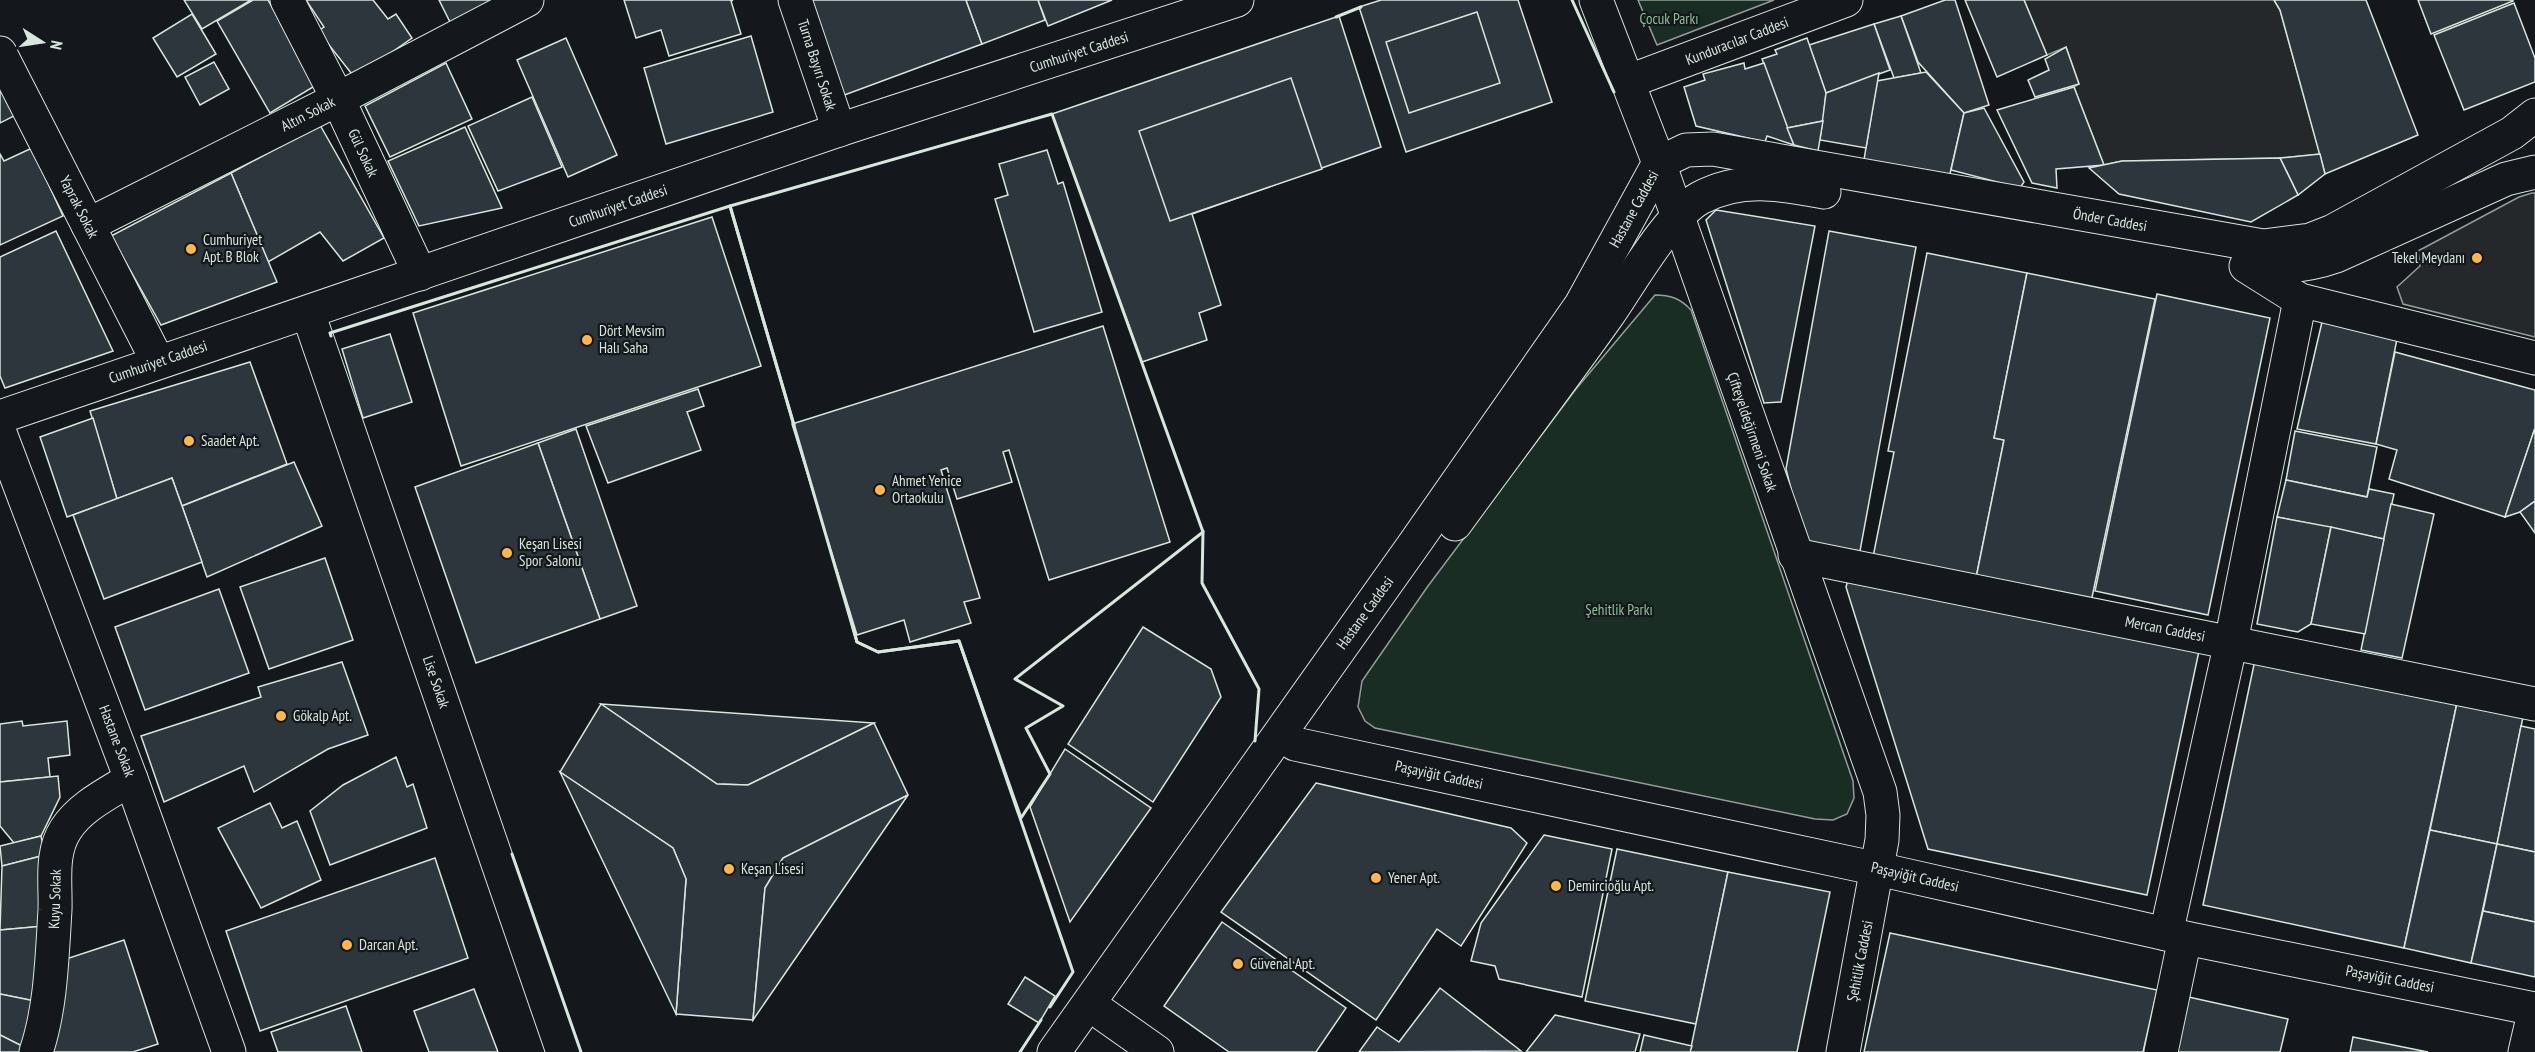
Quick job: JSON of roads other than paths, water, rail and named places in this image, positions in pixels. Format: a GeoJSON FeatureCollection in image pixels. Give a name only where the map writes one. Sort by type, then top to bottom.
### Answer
{"type":"FeatureCollection","features":[{"type":"Feature","properties":{"kind":"main road","name":"Gül Sokak"},"geometry":{"type":"LineString","coordinates":[[287,0],[338,99],[420,274]]}},
{"type":"Feature","properties":{"kind":"main road","name":"Altın Sokak"},"geometry":{"type":"LineString","coordinates":[[88,225],[338,99],[527,0]]}},
{"type":"Feature","properties":{"kind":"main road","name":"Turna Bayırı Sokak"},"geometry":{"type":"LineString","coordinates":[[795,0],[839,130]]}},
{"type":"Feature","properties":{"kind":"main road","name":"Cumhuriyet Caddesi"},"geometry":{"type":"LineString","coordinates":[[0,417],[839,130],[1237,0]]}},
{"type":"Feature","properties":{"kind":"main road","name":"Çifteyeldeğirmeni Sokak"},"geometry":{"type":"LineString","coordinates":[[1596,0],[1659,163],[1880,792],[1883,816],[1878,869]]}},
{"type":"Feature","properties":{"kind":"main road","name":"Kunduracılar Caddesi"},"geometry":{"type":"LineString","coordinates":[[1627,82],[1846,0]]}},
{"type":"Feature","properties":{"kind":"main road","name":"Yaprak Sokak"},"geometry":{"type":"LineString","coordinates":[[0,53],[158,362]]}},
{"type":"Feature","properties":{"kind":"main road","name":"Önder Caddesi"},"geometry":{"type":"LineString","coordinates":[[1659,163],[1686,150],[1713,149],[2263,246],[2310,240],[2333,231],[2512,134],[2535,115]]}},
{"type":"Feature","properties":{"kind":"main road","name":"Hastane Caddesi"},"geometry":{"type":"LineString","coordinates":[[1054,1052],[1581,305],[1659,163]]}},
{"type":"Feature","properties":{"kind":"main road","name":"Önder Caddesi"},"geometry":{"type":"LineString","coordinates":[[1677,215],[1700,198],[1722,188],[1749,183],[1771,183],[2246,266],[2278,268],[2312,265],[2506,178],[2535,172]]}},
{"type":"Feature","properties":{"kind":"main road","name":"Hastane Caddesi"},"geometry":{"type":"LineString","coordinates":[[1076,1052],[1294,744],[1601,325],[1677,215]]}},
{"type":"Feature","properties":{"kind":"main road"},"geometry":{"type":"LineString","coordinates":[[2246,266],[2300,300],[2535,358]]}},
{"type":"Feature","properties":{"kind":"main road"},"geometry":{"type":"LineString","coordinates":[[2161,1052],[2175,936],[2300,300]]}},
{"type":"Feature","properties":{"kind":"main road","name":"Lise Sokak"},"geometry":{"type":"LineString","coordinates":[[308,313],[563,1052]]}},
{"type":"Feature","properties":{"kind":"main road","name":"Hastane Sokak"},"geometry":{"type":"LineString","coordinates":[[0,433],[131,779],[229,1052]]}},
{"type":"Feature","properties":{"kind":"main road","name":"Mercan Caddesi"},"geometry":{"type":"LineString","coordinates":[[1795,555],[2535,705]]}},
{"type":"Feature","properties":{"kind":"main road","name":"Paşayiğit Caddesi"},"geometry":{"type":"LineString","coordinates":[[1294,744],[1878,869],[2175,936],[2535,1009]]}},
{"type":"Feature","properties":{"kind":"main road","name":"Kuyu Sokak"},"geometry":{"type":"LineString","coordinates":[[36,1052],[45,1016],[53,947],[58,845],[74,818],[88,806],[131,779]]}},
{"type":"Feature","properties":{"kind":"main road","name":"Şehitlik Caddesi"},"geometry":{"type":"LineString","coordinates":[[1843,1052],[1878,869]]}},
{"type":"Feature","properties":{"kind":"main road"},"geometry":{"type":"LineString","coordinates":[[2525,1052],[2535,1009]]}},
{"type":"Feature","properties":{"kind":"main road"},"geometry":{"type":"LineString","coordinates":[[1102,1014],[1157,1052]]}},
{"type":"Feature","properties":{"kind":"place","name":"Cumhuriyet Apt. B Blok"},"geometry":{"type":"Point","coordinates":[191,249]}},
{"type":"Feature","properties":{"kind":"place","name":"Tekel Meydanı"},"geometry":{"type":"Point","coordinates":[2477,258]}},
{"type":"Feature","properties":{"kind":"place","name":"Dört Mevsim Halı Saha"},"geometry":{"type":"Point","coordinates":[587,340]}},
{"type":"Feature","properties":{"kind":"place","name":"Saadet Apt."},"geometry":{"type":"Point","coordinates":[189,441]}},
{"type":"Feature","properties":{"kind":"place","name":"Ahmet Yenice Ortaokulu"},"geometry":{"type":"Point","coordinates":[880,490]}},
{"type":"Feature","properties":{"kind":"place","name":"Keşan Lisesi Spor Salonu"},"geometry":{"type":"Point","coordinates":[507,553]}},
{"type":"Feature","properties":{"kind":"place","name":"Gökalp Apt."},"geometry":{"type":"Point","coordinates":[281,716]}},
{"type":"Feature","properties":{"kind":"place","name":"Keşan Lisesi"},"geometry":{"type":"Point","coordinates":[729,869]}},
{"type":"Feature","properties":{"kind":"place","name":"Yener Apt."},"geometry":{"type":"Point","coordinates":[1376,878]}},
{"type":"Feature","properties":{"kind":"place","name":"Demircioğlu Apt."},"geometry":{"type":"Point","coordinates":[1556,886]}},
{"type":"Feature","properties":{"kind":"place","name":"Darcan Apt."},"geometry":{"type":"Point","coordinates":[347,945]}},
{"type":"Feature","properties":{"kind":"place","name":"Güvenal Apt."},"geometry":{"type":"Point","coordinates":[1238,964]}},
{"type":"Feature","properties":{"kind":"park label","name":"Çocuk Parkı"},"geometry":{"type":"Point","coordinates":[1669,19]}},
{"type":"Feature","properties":{"kind":"park label","name":"Şehitlik Parkı"},"geometry":{"type":"Point","coordinates":[1619,610]}}]}
